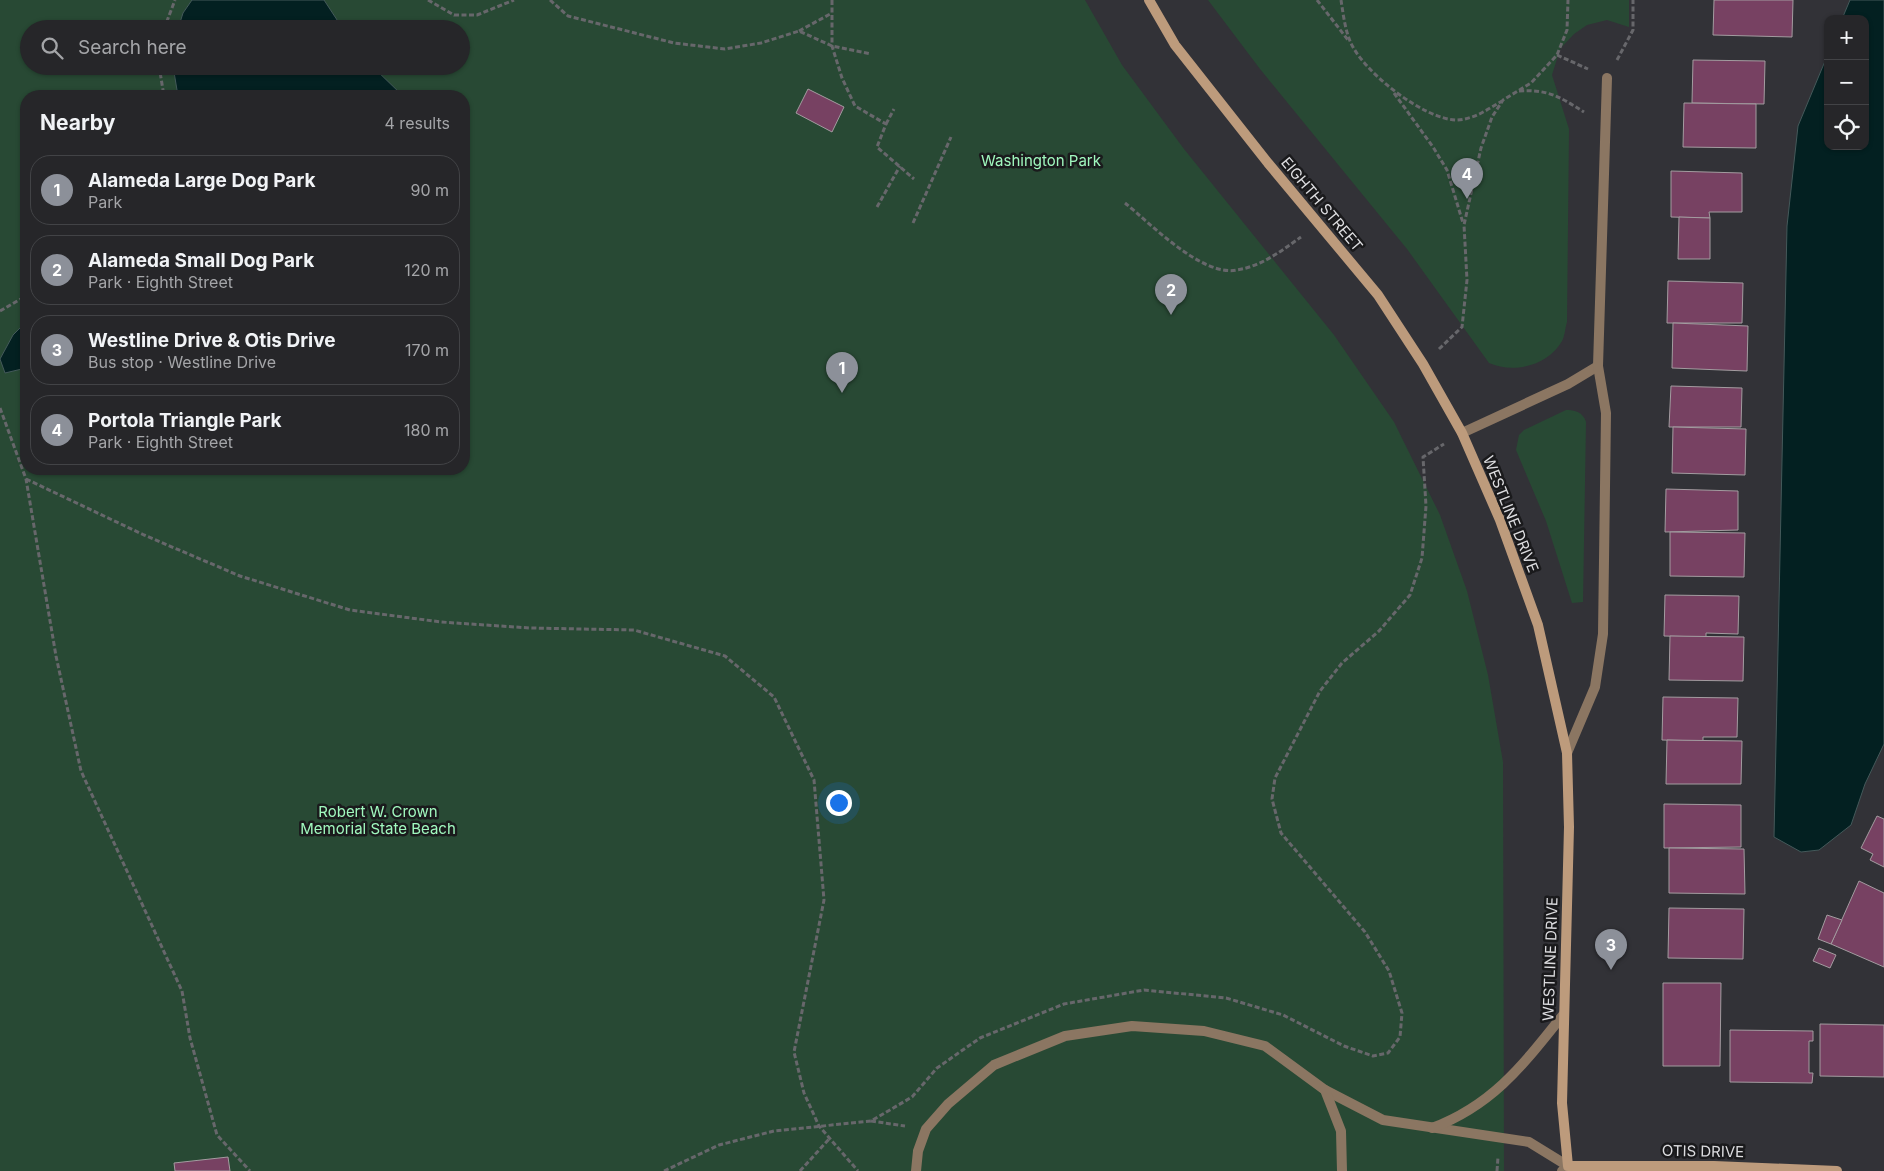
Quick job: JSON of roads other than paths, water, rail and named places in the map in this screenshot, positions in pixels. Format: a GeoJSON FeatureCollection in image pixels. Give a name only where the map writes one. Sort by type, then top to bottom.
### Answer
{"type":"FeatureCollection","features":[{"type":"Feature","properties":{"kind":"main road","name":"EIGHTH STREET"},"geometry":{"type":"LineString","coordinates":[[1149,0],[1176,45],[1378,295],[1423,364],[1462,433]]}},
{"type":"Feature","properties":{"kind":"main road","name":"WESTLINE DRIVE"},"geometry":{"type":"LineString","coordinates":[[1462,433],[1500,520],[1538,625],[1567,753],[1570,827],[1563,1015],[1562,1103],[1565,1168]]}},
{"type":"Feature","properties":{"kind":"main road","name":"OTIS DRIVE"},"geometry":{"type":"LineString","coordinates":[[1565,1168],[1714,1166],[1837,1171]]}},
{"type":"Feature","properties":{"kind":"street","name":"WESTLINE DRIVE"},"geometry":{"type":"LineString","coordinates":[[1567,753],[1594,687],[1603,634],[1606,413],[1598,366],[1607,78]]}},
{"type":"Feature","properties":{"kind":"street"},"geometry":{"type":"LineString","coordinates":[[1462,433],[1568,384],[1598,366]]}},
{"type":"Feature","properties":{"kind":"street"},"geometry":{"type":"LineString","coordinates":[[1430,1128],[1458,1118],[1500,1089],[1520,1068],[1563,1015]]}},
{"type":"Feature","properties":{"kind":"street"},"geometry":{"type":"LineString","coordinates":[[916,1171],[918,1151],[926,1129],[948,1104],[994,1065],[1065,1036],[1132,1026],[1204,1031],[1265,1046],[1325,1090],[1383,1120],[1529,1142],[1565,1168]]}},
{"type":"Feature","properties":{"kind":"street"},"geometry":{"type":"LineString","coordinates":[[1325,1090],[1342,1131],[1342,1171]]}},
{"type":"Feature","properties":{"kind":"place","name":"Portola Triangle Park"},"geometry":{"type":"Point","coordinates":[1467,199]}},
{"type":"Feature","properties":{"kind":"place","name":"Alameda Small Dog Park"},"geometry":{"type":"Point","coordinates":[1171,315]}},
{"type":"Feature","properties":{"kind":"place","name":"Alameda Large Dog Park"},"geometry":{"type":"Point","coordinates":[842,393]}},
{"type":"Feature","properties":{"kind":"place","name":"Westline Drive & Otis Drive"},"geometry":{"type":"Point","coordinates":[1611,970]}},
{"type":"Feature","properties":{"kind":"park label","name":"Washington Park"},"geometry":{"type":"Point","coordinates":[1041,160]}},
{"type":"Feature","properties":{"kind":"park label","name":"Robert W. Crown Memorial State Beach"},"geometry":{"type":"Point","coordinates":[378,820]}}]}
